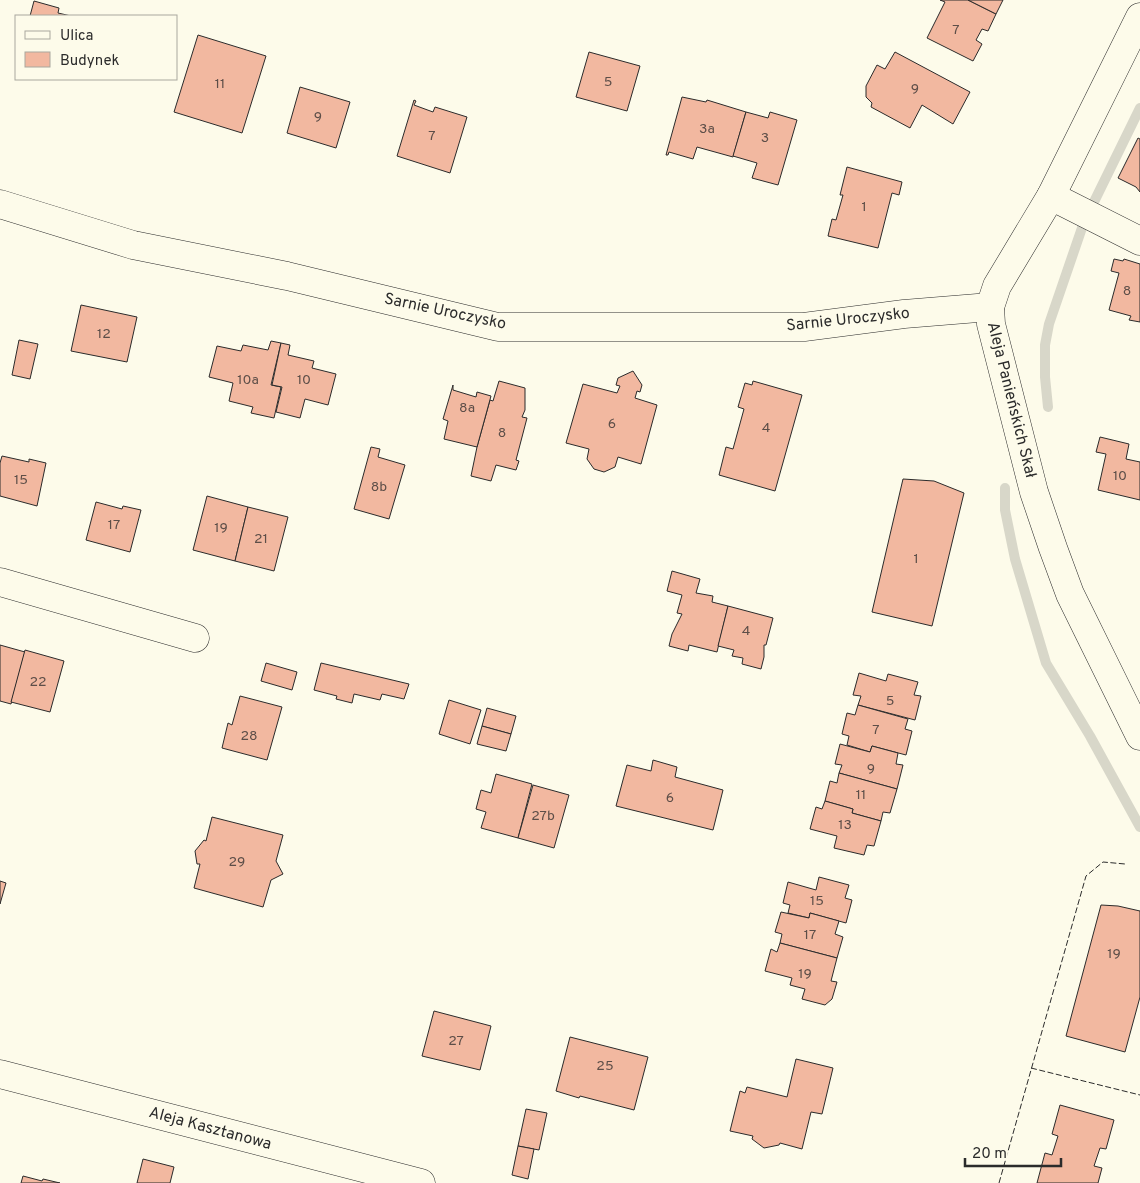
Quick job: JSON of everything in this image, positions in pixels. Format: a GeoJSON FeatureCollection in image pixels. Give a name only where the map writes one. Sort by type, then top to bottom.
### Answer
{"type":"FeatureCollection","features":[{"type":"Feature","properties":{"kind":"street","name":"Aleja Panieńskich Skał"},"geometry":{"type":"LineString","coordinates":[[1140,17],[1051,196],[997,286],[990,307],[991,324],[1040,511],[1070,594],[1140,736]]}},
{"type":"Feature","properties":{"kind":"street"},"geometry":{"type":"LineString","coordinates":[[1051,196],[1140,242]]}},
{"type":"Feature","properties":{"kind":"street","name":"Sarnie Uroczysko"},"geometry":{"type":"LineString","coordinates":[[0,204],[133,245],[287,276],[498,327],[804,327],[904,314],[990,307]]}},
{"type":"Feature","properties":{"kind":"street"},"geometry":{"type":"LineString","coordinates":[[0,582],[195,638]]}},
{"type":"Feature","properties":{"kind":"street","name":"Aleja Kasztanowa"},"geometry":{"type":"LineString","coordinates":[[0,1074],[385,1179],[421,1183]]}},
{"type":"Feature","properties":{"kind":"building"},"geometry":{"type":"Polygon","coordinates":[[[940,0],[968,0],[996,14],[988,31],[982,29],[976,40],[982,44],[973,61],[927,38],[945,2],[940,0]]]}},
{"type":"Feature","properties":{"kind":"building"},"geometry":{"type":"Polygon","coordinates":[[[968,0],[1003,0],[996,14],[968,0]]]}},
{"type":"Feature","properties":{"kind":"building"},"geometry":{"type":"Polygon","coordinates":[[[34,1],[59,8],[58,13],[67,15],[30,15],[34,1]]]}},
{"type":"Feature","properties":{"kind":"building"},"geometry":{"type":"Polygon","coordinates":[[[198,35],[266,56],[242,133],[174,112],[198,35]]]}},
{"type":"Feature","properties":{"kind":"building"},"geometry":{"type":"Polygon","coordinates":[[[589,52],[640,66],[627,111],[576,97],[589,52]]]}},
{"type":"Feature","properties":{"kind":"building"},"geometry":{"type":"Polygon","coordinates":[[[895,52],[970,92],[953,124],[922,105],[910,128],[871,107],[872,103],[866,97],[866,86],[877,65],[885,69],[895,52]]]}},
{"type":"Feature","properties":{"kind":"building"},"geometry":{"type":"Polygon","coordinates":[[[300,87],[350,102],[336,148],[287,133],[300,87]]]}},
{"type":"Feature","properties":{"kind":"building"},"geometry":{"type":"Polygon","coordinates":[[[682,97],[706,102],[707,100],[746,112],[733,157],[697,147],[693,159],[669,152],[666,155],[682,97]]]}},
{"type":"Feature","properties":{"kind":"building"},"geometry":{"type":"Polygon","coordinates":[[[414,100],[416,101],[414,105],[433,112],[435,107],[467,117],[450,173],[397,156],[414,100]]]}},
{"type":"Feature","properties":{"kind":"building"},"geometry":{"type":"Polygon","coordinates":[[[746,112],[768,118],[770,112],[797,120],[778,185],[752,178],[757,163],[733,156],[746,112]]]}},
{"type":"Feature","properties":{"kind":"building"},"geometry":{"type":"Polygon","coordinates":[[[1138,138],[1140,139],[1140,192],[1136,187],[1118,178],[1138,138]]]}},
{"type":"Feature","properties":{"kind":"building"},"geometry":{"type":"Polygon","coordinates":[[[847,167],[902,182],[899,195],[892,193],[878,248],[828,236],[832,219],[836,220],[843,195],[840,195],[847,167]]]}},
{"type":"Feature","properties":{"kind":"building"},"geometry":{"type":"Polygon","coordinates":[[[1114,259],[1123,261],[1124,259],[1140,264],[1140,322],[1129,320],[1131,316],[1109,310],[1119,273],[1111,271],[1114,259]]]}},
{"type":"Feature","properties":{"kind":"building"},"geometry":{"type":"Polygon","coordinates":[[[81,305],[137,317],[127,362],[71,351],[81,305]]]}},
{"type":"Feature","properties":{"kind":"building"},"geometry":{"type":"Polygon","coordinates":[[[19,340],[38,344],[30,379],[12,375],[19,340]]]}},
{"type":"Feature","properties":{"kind":"building"},"geometry":{"type":"Polygon","coordinates":[[[271,341],[281,343],[271,385],[281,387],[274,418],[251,413],[253,407],[229,401],[233,383],[209,377],[217,346],[241,351],[243,345],[268,350],[271,341]]]}},
{"type":"Feature","properties":{"kind":"building"},"geometry":{"type":"Polygon","coordinates":[[[281,343],[290,345],[288,355],[314,361],[312,368],[336,374],[328,405],[305,399],[300,418],[276,412],[282,387],[272,385],[281,343]]]}},
{"type":"Feature","properties":{"kind":"building"},"geometry":{"type":"Polygon","coordinates":[[[633,371],[642,385],[640,392],[637,391],[635,398],[657,405],[641,464],[618,457],[615,467],[604,472],[594,469],[587,459],[589,449],[566,443],[583,384],[617,393],[620,386],[616,385],[618,378],[633,371]]]}},
{"type":"Feature","properties":{"kind":"building"},"geometry":{"type":"Polygon","coordinates":[[[499,381],[525,388],[525,410],[522,417],[527,418],[516,460],[519,461],[516,470],[496,465],[491,481],[471,476],[490,400],[493,401],[499,381]]]}},
{"type":"Feature","properties":{"kind":"building"},"geometry":{"type":"Polygon","coordinates":[[[753,381],[802,395],[775,491],[719,475],[726,447],[733,449],[744,409],[738,407],[745,383],[752,385],[753,381]]]}},
{"type":"Feature","properties":{"kind":"building"},"geometry":{"type":"Polygon","coordinates":[[[453,385],[453,390],[476,397],[477,392],[491,396],[477,447],[444,439],[448,421],[443,419],[453,385]]]}},
{"type":"Feature","properties":{"kind":"building"},"geometry":{"type":"Polygon","coordinates":[[[1100,437],[1129,444],[1126,459],[1140,462],[1140,500],[1098,490],[1106,454],[1096,452],[1100,437]]]}},
{"type":"Feature","properties":{"kind":"building"},"geometry":{"type":"Polygon","coordinates":[[[371,447],[380,449],[378,457],[405,465],[389,519],[354,509],[371,447]]]}},
{"type":"Feature","properties":{"kind":"building"},"geometry":{"type":"Polygon","coordinates":[[[2,456],[29,462],[29,459],[46,463],[37,506],[0,496],[0,463],[2,456]]]}},
{"type":"Feature","properties":{"kind":"building"},"geometry":{"type":"Polygon","coordinates":[[[903,479],[934,481],[964,493],[932,626],[872,612],[903,479]]]}},
{"type":"Feature","properties":{"kind":"building"},"geometry":{"type":"Polygon","coordinates":[[[207,496],[248,507],[235,561],[193,550],[207,496]]]}},
{"type":"Feature","properties":{"kind":"building"},"geometry":{"type":"Polygon","coordinates":[[[96,502],[122,509],[123,506],[141,510],[130,552],[86,540],[96,502]]]}},
{"type":"Feature","properties":{"kind":"building"},"geometry":{"type":"Polygon","coordinates":[[[248,507],[288,517],[274,571],[235,561],[248,507]]]}},
{"type":"Feature","properties":{"kind":"building"},"geometry":{"type":"Polygon","coordinates":[[[672,571],[700,579],[696,593],[713,596],[712,602],[728,606],[717,652],[689,645],[688,651],[669,646],[672,634],[682,614],[677,613],[682,595],[667,591],[672,571]]]}},
{"type":"Feature","properties":{"kind":"building"},"geometry":{"type":"Polygon","coordinates":[[[728,606],[773,618],[766,645],[764,645],[761,669],[742,664],[743,658],[732,656],[734,650],[718,646],[728,606]]]}},
{"type":"Feature","properties":{"kind":"building"},"geometry":{"type":"Polygon","coordinates":[[[0,645],[25,652],[11,704],[0,701],[0,645]]]}},
{"type":"Feature","properties":{"kind":"building"},"geometry":{"type":"Polygon","coordinates":[[[25,650],[64,661],[50,712],[11,702],[25,650]]]}},
{"type":"Feature","properties":{"kind":"building"},"geometry":{"type":"Polygon","coordinates":[[[266,663],[297,672],[292,690],[261,681],[266,663]]]}},
{"type":"Feature","properties":{"kind":"building"},"geometry":{"type":"Polygon","coordinates":[[[321,663],[409,684],[404,699],[382,694],[380,700],[354,694],[352,703],[336,699],[337,696],[314,690],[321,663]]]}},
{"type":"Feature","properties":{"kind":"building"},"geometry":{"type":"Polygon","coordinates":[[[859,673],[886,681],[888,674],[918,682],[914,695],[921,696],[915,720],[858,705],[861,696],[853,695],[859,673]]]}},
{"type":"Feature","properties":{"kind":"building"},"geometry":{"type":"Polygon","coordinates":[[[240,696],[282,707],[267,760],[222,748],[228,723],[232,725],[240,696]]]}},
{"type":"Feature","properties":{"kind":"building"},"geometry":{"type":"Polygon","coordinates":[[[449,700],[481,710],[470,744],[439,734],[449,700]]]}},
{"type":"Feature","properties":{"kind":"building"},"geometry":{"type":"Polygon","coordinates":[[[858,705],[908,719],[905,729],[912,731],[906,755],[872,746],[870,752],[847,745],[849,736],[842,734],[847,713],[855,715],[858,705]]]}},
{"type":"Feature","properties":{"kind":"building"},"geometry":{"type":"Polygon","coordinates":[[[487,708],[516,716],[511,734],[482,726],[487,708]]]}},
{"type":"Feature","properties":{"kind":"building"},"geometry":{"type":"Polygon","coordinates":[[[482,726],[511,734],[506,751],[477,744],[482,726]]]}},
{"type":"Feature","properties":{"kind":"building"},"geometry":{"type":"Polygon","coordinates":[[[840,744],[870,752],[872,746],[898,753],[896,764],[903,765],[897,789],[839,773],[842,765],[835,764],[840,744]]]}},
{"type":"Feature","properties":{"kind":"building"},"geometry":{"type":"Polygon","coordinates":[[[653,760],[677,767],[675,777],[723,790],[713,830],[616,806],[627,765],[651,771],[653,760]]]}},
{"type":"Feature","properties":{"kind":"building"},"geometry":{"type":"Polygon","coordinates":[[[839,773],[897,789],[890,813],[883,812],[881,821],[852,813],[853,809],[825,801],[830,781],[837,783],[839,773]]]}},
{"type":"Feature","properties":{"kind":"building"},"geometry":{"type":"Polygon","coordinates":[[[496,774],[532,784],[518,838],[481,828],[486,812],[476,809],[481,790],[491,793],[496,774]]]}},
{"type":"Feature","properties":{"kind":"building"},"geometry":{"type":"Polygon","coordinates":[[[533,785],[569,795],[554,848],[518,838],[533,785]]]}},
{"type":"Feature","properties":{"kind":"building"},"geometry":{"type":"Polygon","coordinates":[[[825,801],[853,809],[852,813],[881,821],[874,846],[867,845],[864,855],[834,848],[837,836],[810,829],[816,807],[822,809],[825,801]]]}},
{"type":"Feature","properties":{"kind":"building"},"geometry":{"type":"Polygon","coordinates":[[[212,817],[283,835],[276,861],[283,874],[271,880],[263,907],[194,888],[200,864],[197,864],[195,851],[204,840],[206,841],[212,817]]]}},
{"type":"Feature","properties":{"kind":"building"},"geometry":{"type":"Polygon","coordinates":[[[819,877],[849,885],[845,898],[852,900],[846,923],[810,913],[809,918],[788,913],[790,905],[783,903],[788,882],[816,890],[819,877]]]}},
{"type":"Feature","properties":{"kind":"building"},"geometry":{"type":"Polygon","coordinates":[[[0,881],[6,883],[0,904],[0,881]]]}},
{"type":"Feature","properties":{"kind":"building"},"geometry":{"type":"Polygon","coordinates":[[[1101,905],[1118,906],[1140,911],[1140,997],[1125,1052],[1066,1036],[1101,905]]]}},
{"type":"Feature","properties":{"kind":"building"},"geometry":{"type":"Polygon","coordinates":[[[781,912],[809,918],[810,913],[839,921],[835,934],[843,937],[837,958],[780,943],[782,934],[775,932],[781,912]]]}},
{"type":"Feature","properties":{"kind":"building"},"geometry":{"type":"Polygon","coordinates":[[[780,943],[837,958],[831,981],[837,982],[832,999],[825,1005],[802,999],[805,989],[790,985],[792,978],[765,971],[771,949],[777,952],[780,943]]]}},
{"type":"Feature","properties":{"kind":"building"},"geometry":{"type":"Polygon","coordinates":[[[434,1011],[491,1026],[480,1070],[422,1056],[434,1011]]]}},
{"type":"Feature","properties":{"kind":"building"},"geometry":{"type":"Polygon","coordinates":[[[570,1037],[648,1057],[634,1110],[556,1091],[570,1037]]]}},
{"type":"Feature","properties":{"kind":"building"},"geometry":{"type":"Polygon","coordinates":[[[796,1059],[833,1068],[822,1114],[811,1112],[802,1149],[780,1143],[779,1145],[764,1148],[752,1139],[753,1136],[730,1131],[740,1091],[745,1093],[747,1087],[787,1097],[796,1059]]]}},
{"type":"Feature","properties":{"kind":"building"},"geometry":{"type":"Polygon","coordinates":[[[1060,1105],[1114,1120],[1106,1149],[1100,1148],[1094,1166],[1102,1168],[1098,1183],[1037,1183],[1045,1153],[1052,1155],[1058,1136],[1052,1134],[1060,1105]]]}},
{"type":"Feature","properties":{"kind":"building"},"geometry":{"type":"Polygon","coordinates":[[[526,1109],[547,1113],[539,1150],[518,1146],[526,1109]]]}},
{"type":"Feature","properties":{"kind":"building"},"geometry":{"type":"Polygon","coordinates":[[[518,1146],[534,1149],[528,1179],[512,1175],[518,1146]]]}},
{"type":"Feature","properties":{"kind":"building"},"geometry":{"type":"Polygon","coordinates":[[[143,1159],[174,1167],[170,1183],[137,1183],[143,1159]]]}},
{"type":"Feature","properties":{"kind":"building"},"geometry":{"type":"Polygon","coordinates":[[[23,1176],[42,1181],[43,1179],[60,1183],[21,1183],[23,1176]]]}},
{"type":"Feature","properties":{"kind":"waterway"},"geometry":{"type":"LineString","coordinates":[[1092,206],[1140,108]]}},
{"type":"Feature","properties":{"kind":"waterway"},"geometry":{"type":"LineString","coordinates":[[1048,407],[1045,377],[1045,345],[1049,324],[1084,222]]}},
{"type":"Feature","properties":{"kind":"waterway"},"geometry":{"type":"LineString","coordinates":[[1005,488],[1005,510],[1015,559],[1046,663],[1090,736],[1140,827]]}},
{"type":"Feature","properties":{"kind":"fence"},"geometry":{"type":"LineString","coordinates":[[999,1183],[1086,876],[1103,862],[1125,864]]}},
{"type":"Feature","properties":{"kind":"fence"},"geometry":{"type":"LineString","coordinates":[[1031,1068],[1140,1095]]}}]}
